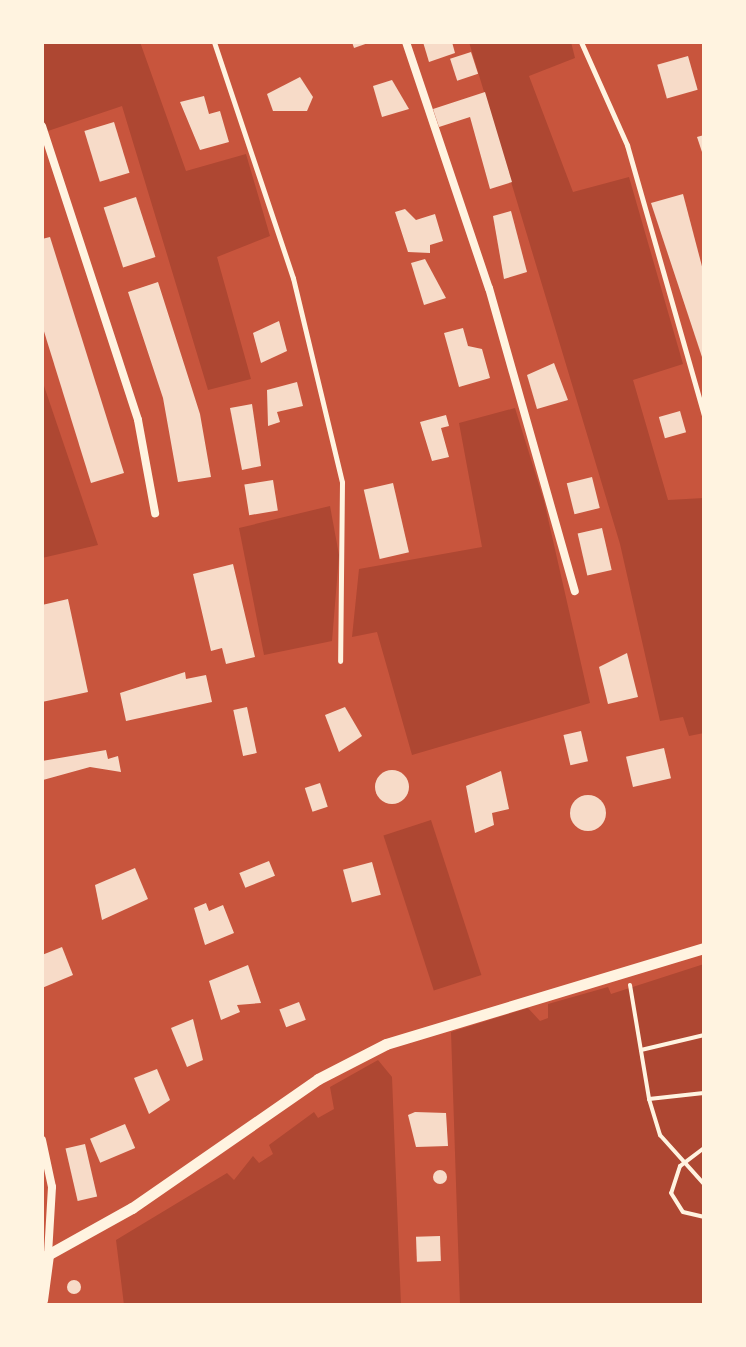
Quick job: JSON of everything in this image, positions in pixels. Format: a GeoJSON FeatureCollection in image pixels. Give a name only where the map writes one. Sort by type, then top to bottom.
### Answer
{"type":"FeatureCollection","features":[{"type":"Feature","properties":{"kind":"street"},"geometry":{"type":"LineString","coordinates":[[406,42],[489,288],[575,591]]}},
{"type":"Feature","properties":{"kind":"street"},"geometry":{"type":"LineString","coordinates":[[42,126],[138,420],[155,513]]}},
{"type":"Feature","properties":{"kind":"street"},"geometry":{"type":"LineString","coordinates":[[45,1256],[132,1208],[318,1079],[386,1044],[704,948]]}},
{"type":"Feature","properties":{"kind":"street"},"geometry":{"type":"LineString","coordinates":[[42,1140],[52,1187],[42,1300]]}},
{"type":"Feature","properties":{"kind":"lane"},"geometry":{"type":"LineString","coordinates":[[214,42],[265,179],[331,425],[346,550],[340,661]]}},
{"type":"Feature","properties":{"kind":"lane"},"geometry":{"type":"LineString","coordinates":[[581,42],[627,145],[704,415]]}},
{"type":"Feature","properties":{"kind":"path"},"geometry":{"type":"LineString","coordinates":[[633,985],[649,1099],[660,1135],[704,1184]]}},
{"type":"Feature","properties":{"kind":"path"},"geometry":{"type":"LineString","coordinates":[[641,1050],[704,1035]]}},
{"type":"Feature","properties":{"kind":"path"},"geometry":{"type":"LineString","coordinates":[[649,1099],[704,1093]]}},
{"type":"Feature","properties":{"kind":"path"},"geometry":{"type":"LineString","coordinates":[[704,1148],[684,1162],[672,1199],[686,1214],[704,1217]]}},
{"type":"Feature","properties":{"kind":"shaded area"},"geometry":{"type":"Polygon","coordinates":[[[42,42],[140,42],[186,171],[246,154],[270,236],[217,257],[251,379],[208,390],[122,106],[42,133],[42,42]]]}},
{"type":"Feature","properties":{"kind":"shaded area"},"geometry":{"type":"Polygon","coordinates":[[[469,42],[571,42],[575,58],[529,76],[573,192],[629,177],[683,364],[633,380],[668,500],[704,498],[704,733],[689,736],[683,717],[660,721],[620,544],[469,42]]]}},
{"type":"Feature","properties":{"kind":"shaded area"},"geometry":{"type":"Polygon","coordinates":[[[42,380],[98,545],[42,558],[42,380]]]}},
{"type":"Feature","properties":{"kind":"shaded area"},"geometry":{"type":"Polygon","coordinates":[[[515,408],[544,501],[590,703],[412,755],[377,632],[352,637],[359,569],[482,547],[459,423],[515,408]]]}},
{"type":"Feature","properties":{"kind":"shaded area"},"geometry":{"type":"Polygon","coordinates":[[[330,506],[339,555],[332,641],[264,655],[239,528],[330,506]]]}},
{"type":"Feature","properties":{"kind":"shaded area"},"geometry":{"type":"Polygon","coordinates":[[[431,820],[481,975],[434,990],[383,835],[431,820]]]}},
{"type":"Feature","properties":{"kind":"shaded area"},"geometry":{"type":"Polygon","coordinates":[[[704,964],[704,1305],[460,1305],[451,1032],[528,1008],[540,1021],[548,1018],[548,1004],[608,987],[611,994],[704,964]]]}},
{"type":"Feature","properties":{"kind":"shaded area"},"geometry":{"type":"Polygon","coordinates":[[[378,1060],[392,1077],[401,1305],[124,1305],[116,1240],[227,1173],[234,1180],[253,1156],[259,1163],[273,1154],[269,1145],[314,1112],[318,1118],[334,1109],[330,1087],[378,1060]]]}},
{"type":"Feature","properties":{"kind":"building"},"geometry":{"type":"Polygon","coordinates":[[[352,42],[371,42],[354,48],[352,42]]]}},
{"type":"Feature","properties":{"kind":"building"},"geometry":{"type":"Polygon","coordinates":[[[423,42],[452,42],[455,53],[429,62],[423,42]]]}},
{"type":"Feature","properties":{"kind":"building"},"geometry":{"type":"Polygon","coordinates":[[[471,52],[478,74],[457,81],[450,59],[471,52]]]}},
{"type":"Feature","properties":{"kind":"building"},"geometry":{"type":"Polygon","coordinates":[[[688,56],[698,90],[667,98],[657,65],[688,56]]]}},
{"type":"Feature","properties":{"kind":"building"},"geometry":{"type":"Polygon","coordinates":[[[300,77],[313,97],[307,111],[273,111],[267,94],[300,77]]]}},
{"type":"Feature","properties":{"kind":"building"},"geometry":{"type":"Polygon","coordinates":[[[392,80],[409,109],[382,117],[373,86],[392,80]]]}},
{"type":"Feature","properties":{"kind":"building"},"geometry":{"type":"Polygon","coordinates":[[[485,92],[512,182],[490,189],[470,117],[439,127],[433,109],[485,92]]]}},
{"type":"Feature","properties":{"kind":"building"},"geometry":{"type":"Polygon","coordinates":[[[204,96],[209,114],[220,111],[229,142],[200,150],[180,102],[204,96]]]}},
{"type":"Feature","properties":{"kind":"building"},"geometry":{"type":"Polygon","coordinates":[[[114,122],[129,173],[100,182],[84,131],[114,122]]]}},
{"type":"Feature","properties":{"kind":"building"},"geometry":{"type":"Polygon","coordinates":[[[704,135],[704,155],[703,155],[697,137],[704,135]]]}},
{"type":"Feature","properties":{"kind":"building"},"geometry":{"type":"Polygon","coordinates":[[[683,194],[704,274],[703,360],[651,203],[683,194]]]}},
{"type":"Feature","properties":{"kind":"building"},"geometry":{"type":"Polygon","coordinates":[[[136,197],[155,257],[123,267],[104,208],[136,197]]]}},
{"type":"Feature","properties":{"kind":"building"},"geometry":{"type":"Polygon","coordinates":[[[405,209],[416,220],[435,214],[443,241],[430,245],[430,253],[408,252],[395,212],[405,209]]]}},
{"type":"Feature","properties":{"kind":"building"},"geometry":{"type":"Polygon","coordinates":[[[511,211],[527,272],[504,279],[493,216],[511,211]]]}},
{"type":"Feature","properties":{"kind":"building"},"geometry":{"type":"Polygon","coordinates":[[[50,237],[124,473],[91,483],[42,325],[42,239],[50,237]]]}},
{"type":"Feature","properties":{"kind":"building"},"geometry":{"type":"Polygon","coordinates":[[[425,259],[446,298],[424,305],[411,263],[425,259]]]}},
{"type":"Feature","properties":{"kind":"building"},"geometry":{"type":"Polygon","coordinates":[[[158,282],[200,414],[211,477],[178,482],[163,398],[128,292],[158,282]]]}},
{"type":"Feature","properties":{"kind":"building"},"geometry":{"type":"Polygon","coordinates":[[[279,321],[287,351],[261,363],[253,333],[279,321]]]}},
{"type":"Feature","properties":{"kind":"building"},"geometry":{"type":"Polygon","coordinates":[[[463,328],[468,346],[482,349],[490,378],[459,387],[444,333],[463,328]]]}},
{"type":"Feature","properties":{"kind":"building"},"geometry":{"type":"Polygon","coordinates":[[[554,363],[568,400],[537,409],[527,375],[554,363]]]}},
{"type":"Feature","properties":{"kind":"building"},"geometry":{"type":"Polygon","coordinates":[[[297,382],[303,406],[277,412],[280,422],[268,426],[267,390],[297,382]]]}},
{"type":"Feature","properties":{"kind":"building"},"geometry":{"type":"Polygon","coordinates":[[[252,404],[261,466],[242,470],[230,408],[252,404]]]}},
{"type":"Feature","properties":{"kind":"building"},"geometry":{"type":"Polygon","coordinates":[[[680,411],[686,432],[665,438],[659,417],[680,411]]]}},
{"type":"Feature","properties":{"kind":"building"},"geometry":{"type":"Polygon","coordinates":[[[446,415],[449,426],[441,428],[449,457],[432,461],[420,422],[446,415]]]}},
{"type":"Feature","properties":{"kind":"building"},"geometry":{"type":"Polygon","coordinates":[[[592,477],[600,508],[575,514],[567,483],[592,477]]]}},
{"type":"Feature","properties":{"kind":"building"},"geometry":{"type":"Polygon","coordinates":[[[273,480],[278,511],[249,515],[244,485],[273,480]]]}},
{"type":"Feature","properties":{"kind":"building"},"geometry":{"type":"Polygon","coordinates":[[[393,483],[409,552],[380,559],[364,490],[393,483]]]}},
{"type":"Feature","properties":{"kind":"building"},"geometry":{"type":"Polygon","coordinates":[[[602,528],[612,570],[587,576],[578,534],[602,528]]]}},
{"type":"Feature","properties":{"kind":"building"},"geometry":{"type":"Polygon","coordinates":[[[233,564],[255,657],[226,664],[222,648],[211,651],[193,574],[233,564]]]}},
{"type":"Feature","properties":{"kind":"building"},"geometry":{"type":"Polygon","coordinates":[[[68,599],[88,692],[42,702],[42,605],[68,599]]]}},
{"type":"Feature","properties":{"kind":"building"},"geometry":{"type":"Polygon","coordinates":[[[627,653],[638,697],[608,704],[599,667],[627,653]]]}},
{"type":"Feature","properties":{"kind":"building"},"geometry":{"type":"Polygon","coordinates":[[[185,672],[186,679],[206,675],[212,702],[126,721],[120,693],[185,672]]]}},
{"type":"Feature","properties":{"kind":"building"},"geometry":{"type":"Polygon","coordinates":[[[247,707],[257,753],[243,756],[233,710],[247,707]]]}},
{"type":"Feature","properties":{"kind":"building"},"geometry":{"type":"Polygon","coordinates":[[[345,707],[362,736],[339,752],[325,715],[345,707]]]}},
{"type":"Feature","properties":{"kind":"building"},"geometry":{"type":"Polygon","coordinates":[[[581,731],[588,761],[570,765],[563,735],[581,731]]]}},
{"type":"Feature","properties":{"kind":"building"},"geometry":{"type":"Polygon","coordinates":[[[664,748],[671,778],[633,787],[626,757],[664,748]]]}},
{"type":"Feature","properties":{"kind":"building"},"geometry":{"type":"Polygon","coordinates":[[[106,750],[108,759],[118,756],[121,772],[90,767],[43,780],[42,761],[106,750]]]}},
{"type":"Feature","properties":{"kind":"building"},"geometry":{"type":"Polygon","coordinates":[[[392,770],[404,775],[409,787],[404,799],[392,804],[380,799],[375,787],[380,775],[392,770]]]}},
{"type":"Feature","properties":{"kind":"building"},"geometry":{"type":"Polygon","coordinates":[[[501,771],[509,809],[492,813],[494,825],[475,833],[466,786],[501,771]]]}},
{"type":"Feature","properties":{"kind":"building"},"geometry":{"type":"Polygon","coordinates":[[[320,783],[328,807],[313,812],[305,788],[320,783]]]}},
{"type":"Feature","properties":{"kind":"building"},"geometry":{"type":"Polygon","coordinates":[[[588,795],[601,800],[606,813],[601,826],[588,831],[575,826],[570,813],[575,800],[588,795]]]}},
{"type":"Feature","properties":{"kind":"building"},"geometry":{"type":"Polygon","coordinates":[[[269,861],[275,876],[245,888],[239,873],[269,861]]]}},
{"type":"Feature","properties":{"kind":"building"},"geometry":{"type":"Polygon","coordinates":[[[372,862],[381,895],[352,903],[343,870],[372,862]]]}},
{"type":"Feature","properties":{"kind":"building"},"geometry":{"type":"Polygon","coordinates":[[[135,868],[148,899],[102,920],[95,885],[135,868]]]}},
{"type":"Feature","properties":{"kind":"building"},"geometry":{"type":"Polygon","coordinates":[[[206,903],[209,911],[223,905],[234,933],[205,945],[194,908],[206,903]]]}},
{"type":"Feature","properties":{"kind":"building"},"geometry":{"type":"Polygon","coordinates":[[[62,947],[73,975],[42,988],[42,955],[62,947]]]}},
{"type":"Feature","properties":{"kind":"building"},"geometry":{"type":"Polygon","coordinates":[[[248,965],[261,1003],[237,1005],[240,1012],[221,1020],[209,981],[248,965]]]}},
{"type":"Feature","properties":{"kind":"building"},"geometry":{"type":"Polygon","coordinates":[[[299,1002],[306,1020],[286,1027],[279,1010],[299,1002]]]}},
{"type":"Feature","properties":{"kind":"building"},"geometry":{"type":"Polygon","coordinates":[[[193,1019],[203,1060],[187,1067],[171,1028],[193,1019]]]}},
{"type":"Feature","properties":{"kind":"building"},"geometry":{"type":"Polygon","coordinates":[[[157,1069],[170,1100],[149,1114],[134,1078],[157,1069]]]}},
{"type":"Feature","properties":{"kind":"building"},"geometry":{"type":"Polygon","coordinates":[[[415,1112],[446,1113],[448,1146],[416,1147],[408,1115],[415,1112]]]}},
{"type":"Feature","properties":{"kind":"building"},"geometry":{"type":"Polygon","coordinates":[[[125,1124],[135,1148],[100,1163],[90,1139],[125,1124]]]}},
{"type":"Feature","properties":{"kind":"building"},"geometry":{"type":"Polygon","coordinates":[[[85,1144],[97,1197],[78,1201],[66,1148],[85,1144]]]}},
{"type":"Feature","properties":{"kind":"building"},"geometry":{"type":"Polygon","coordinates":[[[440,1170],[447,1177],[440,1184],[433,1177],[440,1170]]]}},
{"type":"Feature","properties":{"kind":"building"},"geometry":{"type":"Polygon","coordinates":[[[440,1236],[441,1261],[417,1262],[416,1237],[440,1236]]]}},
{"type":"Feature","properties":{"kind":"building"},"geometry":{"type":"Polygon","coordinates":[[[74,1280],[81,1287],[74,1294],[67,1287],[74,1280]]]}}]}
